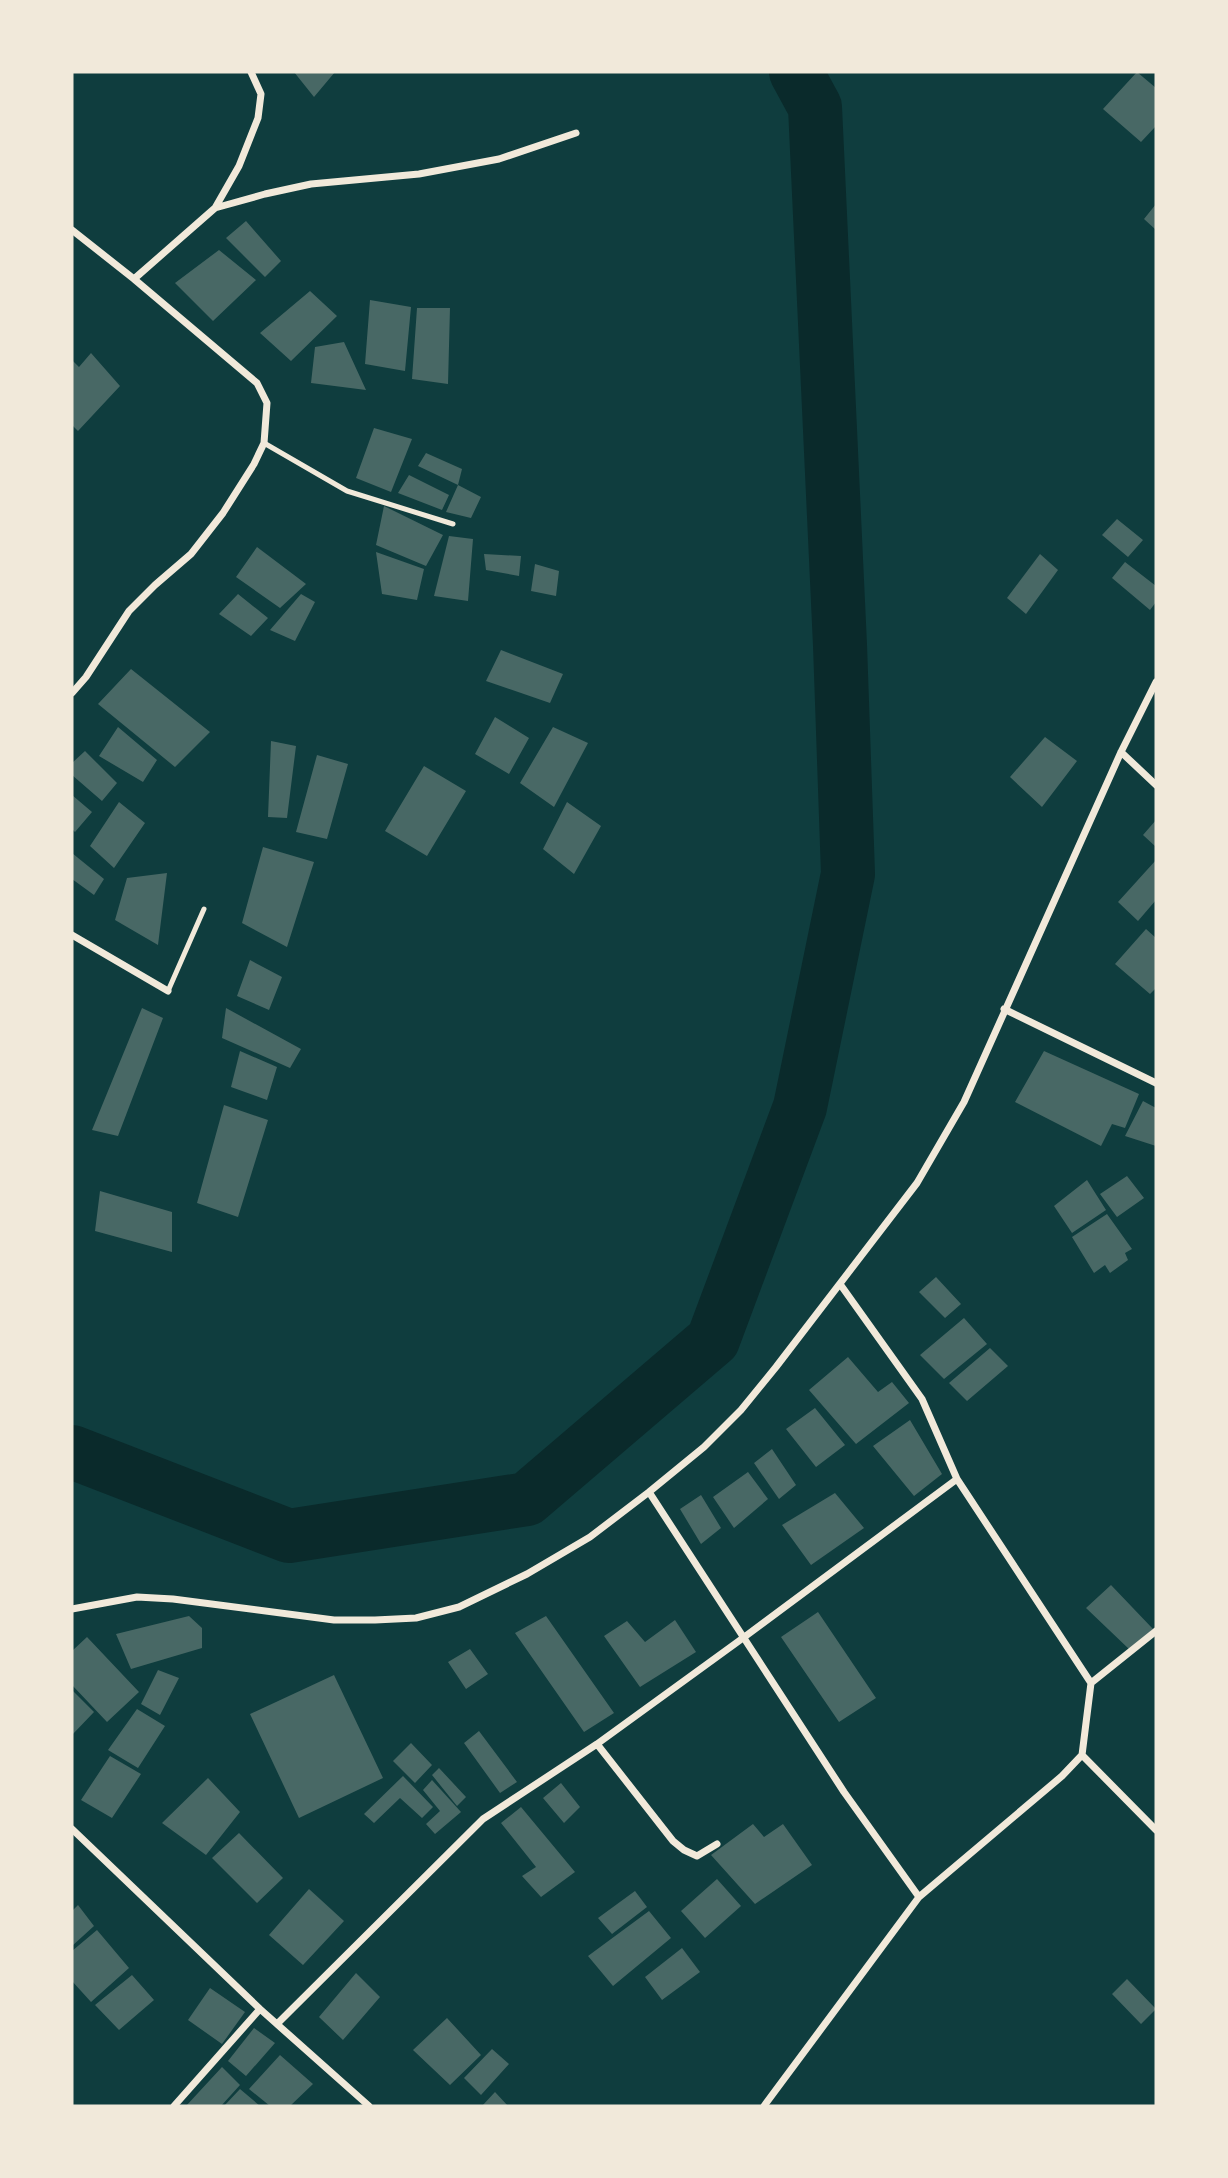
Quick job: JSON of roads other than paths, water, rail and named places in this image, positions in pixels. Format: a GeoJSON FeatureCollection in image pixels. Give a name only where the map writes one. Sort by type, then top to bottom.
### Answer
{"type":"FeatureCollection","features":[{"type":"Feature","properties":{"kind":"street"},"geometry":{"type":"LineString","coordinates":[[134,279],[215,208],[239,166],[258,118],[261,94],[251,72]]}},
{"type":"Feature","properties":{"kind":"street"},"geometry":{"type":"LineString","coordinates":[[215,208],[311,184],[419,174],[499,159],[576,133]]}},
{"type":"Feature","properties":{"kind":"street"},"geometry":{"type":"LineString","coordinates":[[72,230],[257,383],[268,403],[264,443],[223,513],[191,554],[155,584],[129,611],[86,677],[72,693]]}},
{"type":"Feature","properties":{"kind":"street"},"geometry":{"type":"LineString","coordinates":[[72,1609],[137,1597],[173,1599],[334,1620],[416,1618],[459,1607],[527,1574],[590,1537],[704,1447],[741,1410],[840,1284],[916,1183],[964,1102],[1121,752],[1156,682]]}},
{"type":"Feature","properties":{"kind":"street"},"geometry":{"type":"LineString","coordinates":[[1121,752],[1156,785]]}},
{"type":"Feature","properties":{"kind":"street"},"geometry":{"type":"LineString","coordinates":[[72,935],[168,991]]}},
{"type":"Feature","properties":{"kind":"street"},"geometry":{"type":"LineString","coordinates":[[1004,1009],[1156,1083]]}},
{"type":"Feature","properties":{"kind":"street"},"geometry":{"type":"LineString","coordinates":[[764,2106],[919,1897],[1062,1776],[1082,1755],[1091,1683],[957,1479],[922,1399],[840,1284]]}},
{"type":"Feature","properties":{"kind":"street"},"geometry":{"type":"LineString","coordinates":[[277,2024],[483,1819],[597,1744],[957,1479]]}},
{"type":"Feature","properties":{"kind":"street"},"geometry":{"type":"LineString","coordinates":[[649,1492],[844,1792],[919,1897]]}},
{"type":"Feature","properties":{"kind":"street"},"geometry":{"type":"LineString","coordinates":[[1091,1683],[1156,1632]]}},
{"type":"Feature","properties":{"kind":"street"},"geometry":{"type":"LineString","coordinates":[[597,1744],[673,1841],[697,1856],[717,1844]]}},
{"type":"Feature","properties":{"kind":"street"},"geometry":{"type":"LineString","coordinates":[[1082,1755],[1156,1830]]}},
{"type":"Feature","properties":{"kind":"street"},"geometry":{"type":"LineString","coordinates":[[72,1829],[260,2010],[369,2106]]}},
{"type":"Feature","properties":{"kind":"street"},"geometry":{"type":"LineString","coordinates":[[174,2106],[260,2010]]}},
{"type":"Feature","properties":{"kind":"lane"},"geometry":{"type":"LineString","coordinates":[[264,443],[348,491],[453,524]]}},
{"type":"Feature","properties":{"kind":"lane"},"geometry":{"type":"LineString","coordinates":[[168,991],[204,909]]}},
{"type":"Feature","properties":{"kind":"waterway"},"geometry":{"type":"LineString","coordinates":[[72,1452],[289,1536],[527,1499],[713,1340],[800,1107],[848,874],[815,107],[796,72]]}}]}
